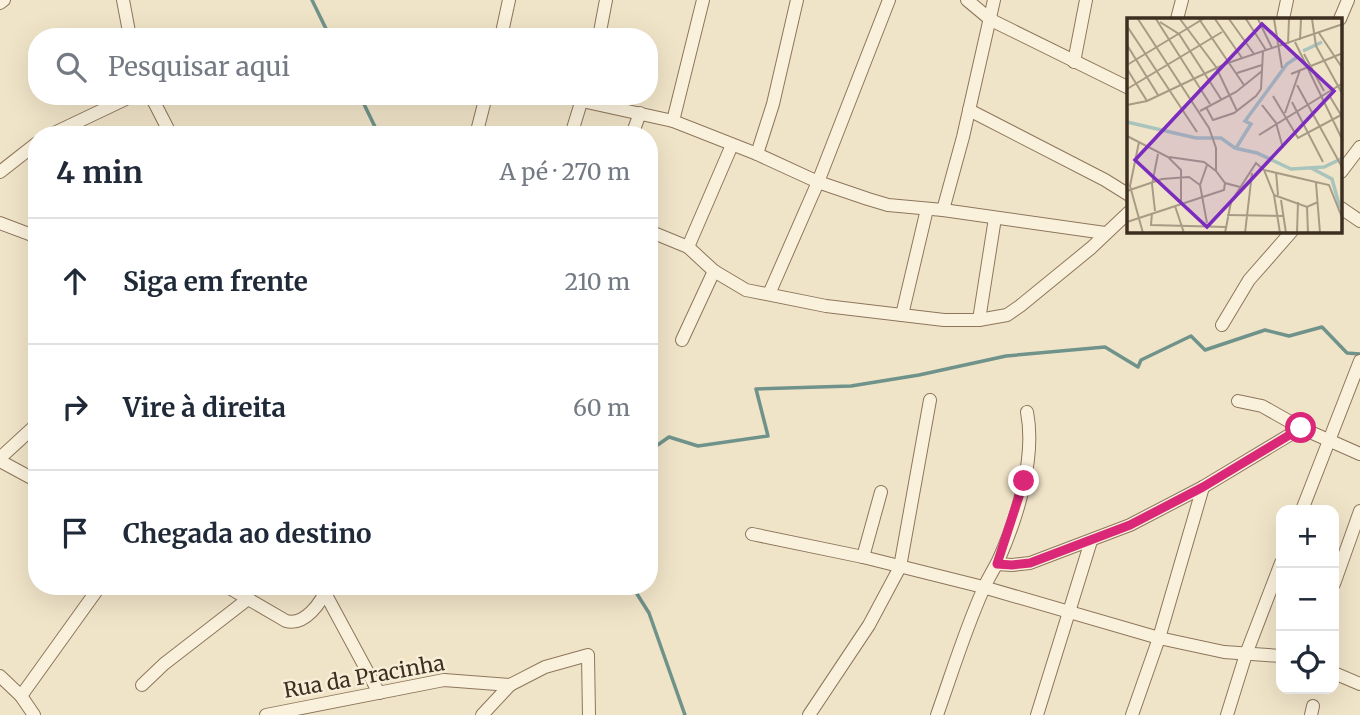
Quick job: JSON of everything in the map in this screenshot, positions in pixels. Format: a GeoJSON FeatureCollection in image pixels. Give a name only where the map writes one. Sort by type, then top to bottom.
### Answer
{"type":"FeatureCollection","features":[{"type":"Feature","properties":{"kind":"street"},"geometry":{"type":"LineString","coordinates":[[123,0],[128,28]]}},
{"type":"Feature","properties":{"kind":"street"},"geometry":{"type":"LineString","coordinates":[[503,28],[509,0]]}},
{"type":"Feature","properties":{"kind":"street"},"geometry":{"type":"LineString","coordinates":[[601,28],[606,0]]}},
{"type":"Feature","properties":{"kind":"street"},"geometry":{"type":"LineString","coordinates":[[673,121],[704,0]]}},
{"type":"Feature","properties":{"kind":"street"},"geometry":{"type":"LineString","coordinates":[[757,153],[773,104],[797,0]]}},
{"type":"Feature","properties":{"kind":"street"},"geometry":{"type":"LineString","coordinates":[[769,294],[818,182],[889,0]]}},
{"type":"Feature","properties":{"kind":"street"},"geometry":{"type":"LineString","coordinates":[[967,0],[991,20],[1127,87]]}},
{"type":"Feature","properties":{"kind":"street"},"geometry":{"type":"LineString","coordinates":[[943,210],[994,0]]}},
{"type":"Feature","properties":{"kind":"street"},"geometry":{"type":"LineString","coordinates":[[1074,62],[1086,0]]}},
{"type":"Feature","properties":{"kind":"street"},"geometry":{"type":"LineString","coordinates":[[1177,18],[1182,0]]}},
{"type":"Feature","properties":{"kind":"street"},"geometry":{"type":"LineString","coordinates":[[1283,18],[1287,0]]}},
{"type":"Feature","properties":{"kind":"street"},"geometry":{"type":"LineString","coordinates":[[1340,18],[1348,0]]}},
{"type":"Feature","properties":{"kind":"street"},"geometry":{"type":"LineString","coordinates":[[69,126],[113,105]]}},
{"type":"Feature","properties":{"kind":"street"},"geometry":{"type":"LineString","coordinates":[[156,105],[166,126]]}},
{"type":"Feature","properties":{"kind":"street"},"geometry":{"type":"LineString","coordinates":[[478,126],[484,105]]}},
{"type":"Feature","properties":{"kind":"street"},"geometry":{"type":"LineString","coordinates":[[574,126],[581,105]]}},
{"type":"Feature","properties":{"kind":"street"},"geometry":{"type":"LineString","coordinates":[[607,105],[673,121],[868,200],[888,205],[1105,233]]}},
{"type":"Feature","properties":{"kind":"street"},"geometry":{"type":"LineString","coordinates":[[969,110],[1127,194]]}},
{"type":"Feature","properties":{"kind":"street"},"geometry":{"type":"LineString","coordinates":[[635,126],[640,113]]}},
{"type":"Feature","properties":{"kind":"street"},"geometry":{"type":"LineString","coordinates":[[688,247],[732,145]]}},
{"type":"Feature","properties":{"kind":"street"},"geometry":{"type":"LineString","coordinates":[[1342,171],[1360,147]]}},
{"type":"Feature","properties":{"kind":"street"},"geometry":{"type":"LineString","coordinates":[[0,172],[28,150]]}},
{"type":"Feature","properties":{"kind":"street"},"geometry":{"type":"LineString","coordinates":[[902,315],[927,209]]}},
{"type":"Feature","properties":{"kind":"street"},"geometry":{"type":"LineString","coordinates":[[1342,209],[1360,221]]}},
{"type":"Feature","properties":{"kind":"street"},"geometry":{"type":"LineString","coordinates":[[658,235],[688,247],[714,271],[746,290],[799,302],[944,320],[979,320],[1007,316],[1091,248],[1127,214]]}},
{"type":"Feature","properties":{"kind":"street"},"geometry":{"type":"LineString","coordinates":[[979,320],[995,218]]}},
{"type":"Feature","properties":{"kind":"street"},"geometry":{"type":"LineString","coordinates":[[0,223],[28,234]]}},
{"type":"Feature","properties":{"kind":"street"},"geometry":{"type":"LineString","coordinates":[[1222,325],[1249,280],[1290,233]]}},
{"type":"Feature","properties":{"kind":"street"},"geometry":{"type":"LineString","coordinates":[[682,340],[714,271]]}},
{"type":"Feature","properties":{"kind":"street"},"geometry":{"type":"LineString","coordinates":[[1304,505],[1360,361]]}},
{"type":"Feature","properties":{"kind":"street"},"geometry":{"type":"LineString","coordinates":[[808,715],[869,625],[900,567],[930,400]]}},
{"type":"Feature","properties":{"kind":"street"},"geometry":{"type":"LineString","coordinates":[[1238,401],[1262,406],[1301,428],[1360,454]]}},
{"type":"Feature","properties":{"kind":"street"},"geometry":{"type":"LineString","coordinates":[[937,715],[984,587],[997,564],[1024,481],[1031,430],[1027,412]]}},
{"type":"Feature","properties":{"kind":"street"},"geometry":{"type":"LineString","coordinates":[[997,564],[1030,563],[1130,525],[1203,487],[1301,428]]}},
{"type":"Feature","properties":{"kind":"street"},"geometry":{"type":"LineString","coordinates":[[28,433],[0,460],[28,476]]}},
{"type":"Feature","properties":{"kind":"street"},"geometry":{"type":"LineString","coordinates":[[1132,715],[1159,638],[1203,487]]}},
{"type":"Feature","properties":{"kind":"street"},"geometry":{"type":"LineString","coordinates":[[863,557],[881,492]]}},
{"type":"Feature","properties":{"kind":"street"},"geometry":{"type":"LineString","coordinates":[[1339,570],[1360,511]]}},
{"type":"Feature","properties":{"kind":"street"},"geometry":{"type":"LineString","coordinates":[[752,534],[863,557],[984,587],[1159,638],[1224,652],[1276,655]]}},
{"type":"Feature","properties":{"kind":"street"},"geometry":{"type":"LineString","coordinates":[[1037,715],[1091,541]]}},
{"type":"Feature","properties":{"kind":"street"},"geometry":{"type":"LineString","coordinates":[[1227,715],[1246,654],[1279,568]]}},
{"type":"Feature","properties":{"kind":"street"},"geometry":{"type":"LineString","coordinates":[[21,696],[94,595]]}},
{"type":"Feature","properties":{"kind":"street"},"geometry":{"type":"LineString","coordinates":[[241,595],[295,624],[304,620],[322,595]]}},
{"type":"Feature","properties":{"kind":"street"},"geometry":{"type":"LineString","coordinates":[[329,595],[379,693]]}},
{"type":"Feature","properties":{"kind":"street"},"geometry":{"type":"LineString","coordinates":[[142,685],[164,664],[248,599]]}},
{"type":"Feature","properties":{"kind":"street"},"geometry":{"type":"LineString","coordinates":[[482,715],[510,685],[545,667],[588,655],[589,715]]}},
{"type":"Feature","properties":{"kind":"street"},"geometry":{"type":"LineString","coordinates":[[1339,675],[1360,684]]}},
{"type":"Feature","properties":{"kind":"street"},"geometry":{"type":"LineString","coordinates":[[0,676],[21,696],[30,713]]}},
{"type":"Feature","properties":{"kind":"street","name":"Rua da Pracinha"},"geometry":{"type":"LineString","coordinates":[[266,715],[455,680],[510,685]]}},
{"type":"Feature","properties":{"kind":"waterway"},"geometry":{"type":"LineString","coordinates":[[312,0],[326,28]]}},
{"type":"Feature","properties":{"kind":"waterway"},"geometry":{"type":"LineString","coordinates":[[364,105],[375,126]]}},
{"type":"Feature","properties":{"kind":"waterway"},"geometry":{"type":"LineString","coordinates":[[658,445],[669,437],[698,446],[768,436],[756,389],[851,386],[919,375],[1006,356],[1105,347],[1138,367],[1141,360],[1191,336],[1205,350],[1265,330],[1289,336],[1322,327],[1347,353],[1360,354]]}},
{"type":"Feature","properties":{"kind":"waterway"},"geometry":{"type":"LineString","coordinates":[[638,595],[649,613],[685,715]]}},
{"type":"Feature","properties":{"kind":"route"},"geometry":{"type":"LineString","coordinates":[[1024,481],[997,564],[1030,563],[1130,525],[1203,487],[1301,428]]}}]}
